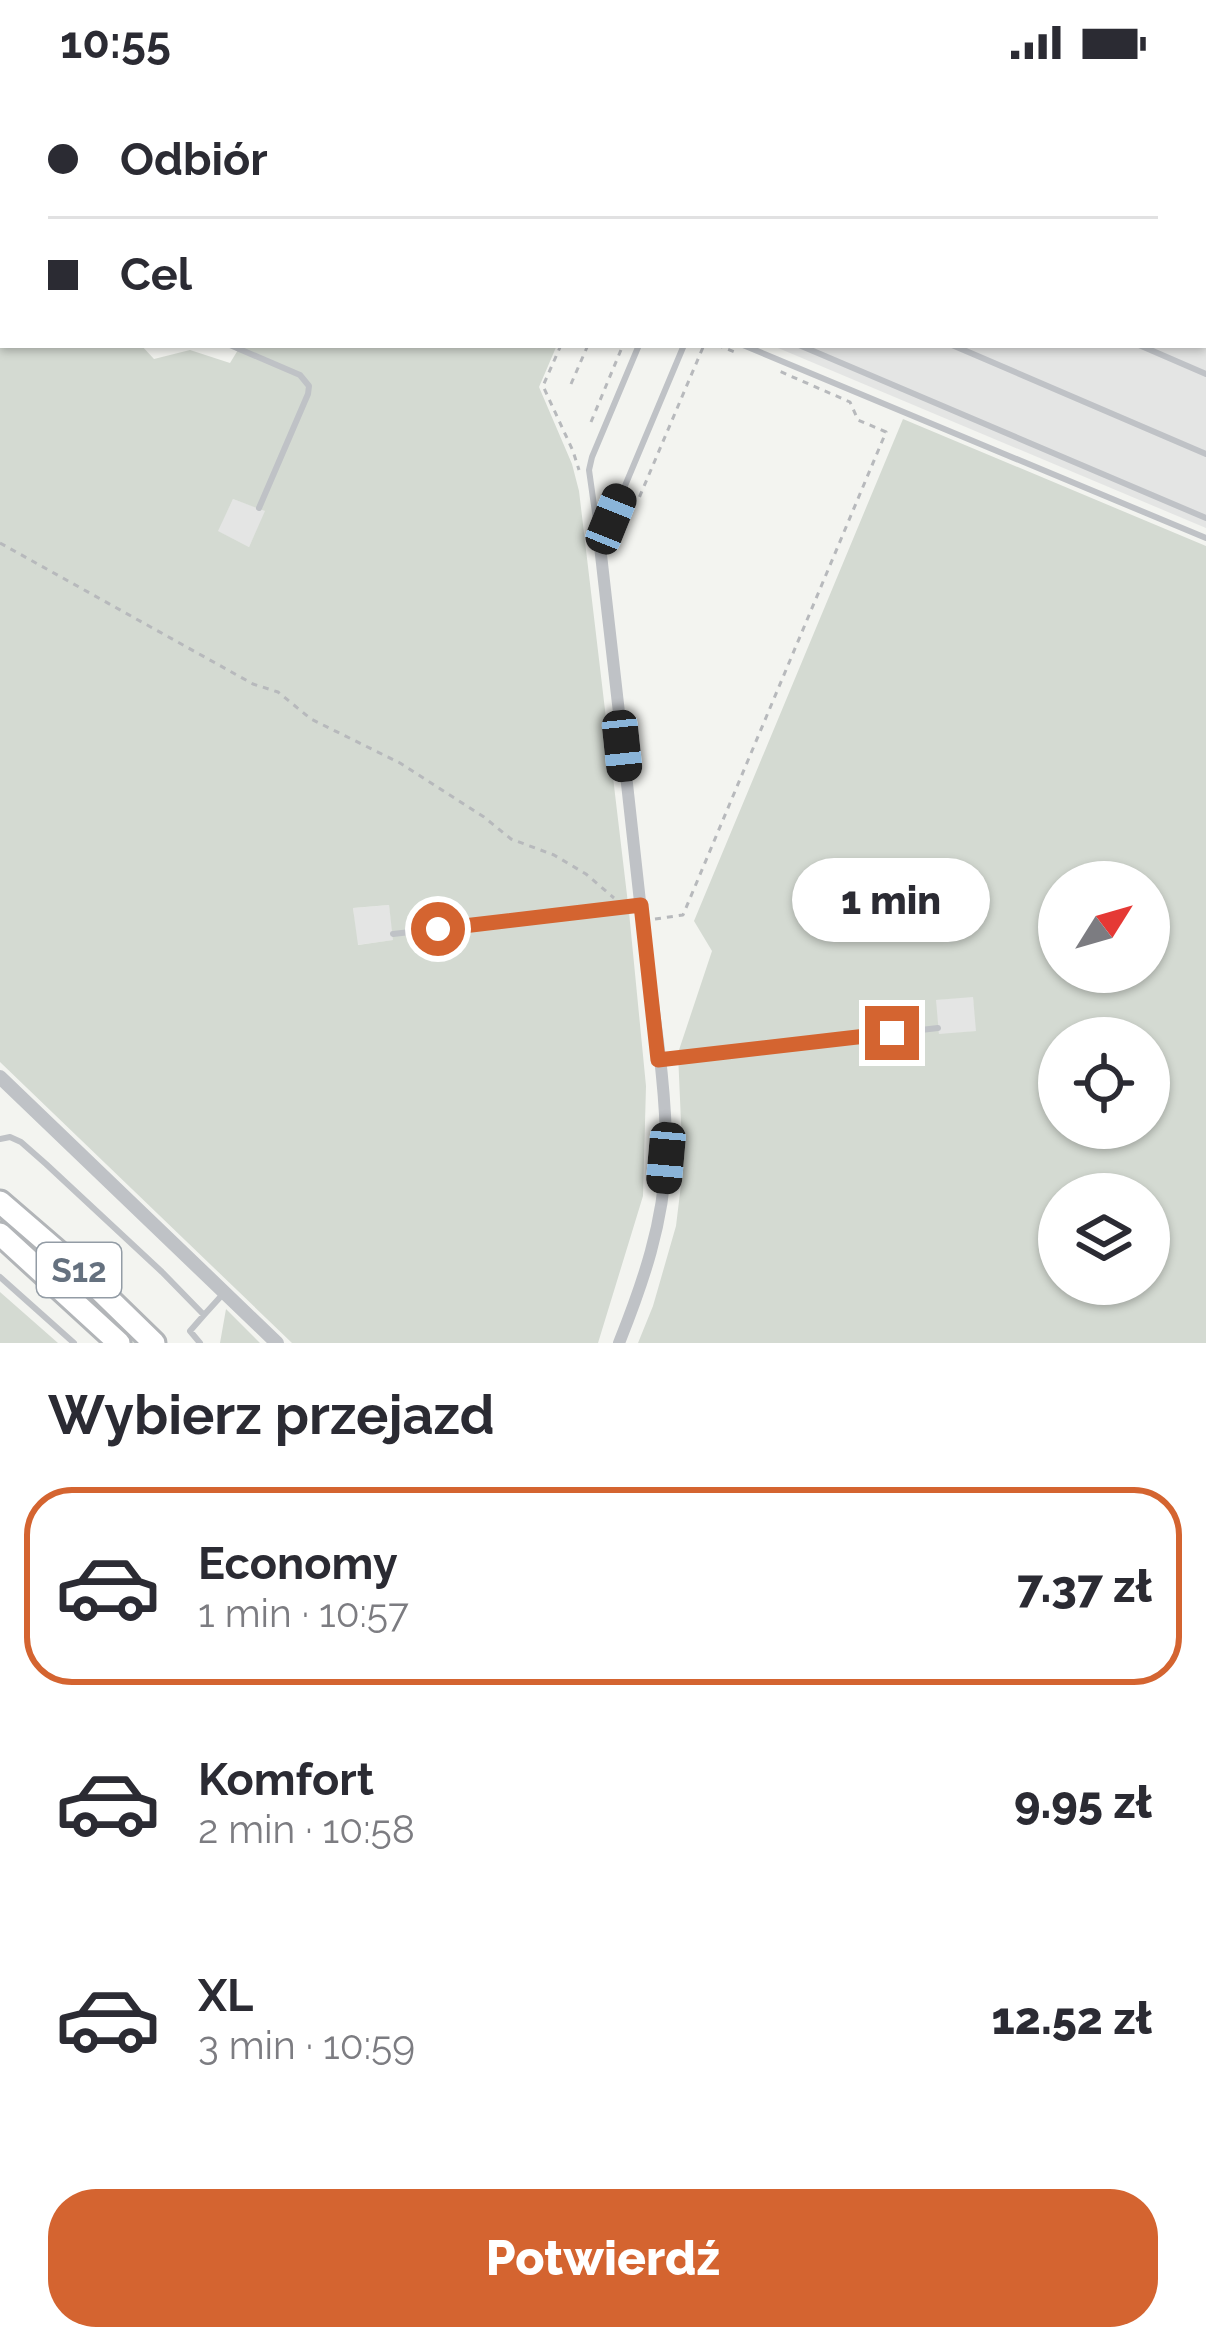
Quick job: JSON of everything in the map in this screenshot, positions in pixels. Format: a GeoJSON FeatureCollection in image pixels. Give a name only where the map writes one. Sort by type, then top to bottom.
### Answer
{"type":"FeatureCollection","features":[{"type":"Feature","properties":{"kind":"highway","name":"S12"},"geometry":{"type":"LineString","coordinates":[[0,1202],[154,1343]]}},
{"type":"Feature","properties":{"kind":"highway","name":"S12"},"geometry":{"type":"LineString","coordinates":[[0,1234],[119,1343]]}},
{"type":"Feature","properties":{"kind":"street"},"geometry":{"type":"LineString","coordinates":[[600,546],[666,1158],[662,1200],[639,1293],[619,1343]]}},
{"type":"Feature","properties":{"kind":"street"},"geometry":{"type":"LineString","coordinates":[[0,1077],[277,1343]]}},
{"type":"Feature","properties":{"kind":"lane"},"geometry":{"type":"LineString","coordinates":[[237,348],[300,376],[309,386],[260,508]]}},
{"type":"Feature","properties":{"kind":"lane"},"geometry":{"type":"LineString","coordinates":[[600,546],[589,470],[638,348]]}},
{"type":"Feature","properties":{"kind":"lane"},"geometry":{"type":"LineString","coordinates":[[600,546],[683,348]]}},
{"type":"Feature","properties":{"kind":"lane"},"geometry":{"type":"LineString","coordinates":[[750,348],[1206,538]]}},
{"type":"Feature","properties":{"kind":"lane"},"geometry":{"type":"LineString","coordinates":[[806,348],[1206,518]]}},
{"type":"Feature","properties":{"kind":"lane"},"geometry":{"type":"LineString","coordinates":[[959,348],[1206,454]]}},
{"type":"Feature","properties":{"kind":"lane"},"geometry":{"type":"LineString","coordinates":[[1146,348],[1206,374]]}},
{"type":"Feature","properties":{"kind":"lane"},"geometry":{"type":"LineString","coordinates":[[393,934],[640,902]]}},
{"type":"Feature","properties":{"kind":"lane"},"geometry":{"type":"LineString","coordinates":[[658,1060],[938,1028]]}},
{"type":"Feature","properties":{"kind":"lane"},"geometry":{"type":"LineString","coordinates":[[0,1139],[10,1137],[34,1153],[204,1315]]}},
{"type":"Feature","properties":{"kind":"lane"},"geometry":{"type":"LineString","coordinates":[[0,1277],[74,1343]]}},
{"type":"Feature","properties":{"kind":"lane"},"geometry":{"type":"LineString","coordinates":[[200,1343],[190,1331],[224,1292]]}},
{"type":"Feature","properties":{"kind":"path"},"geometry":{"type":"LineString","coordinates":[[560,348],[543,386],[579,471]]}},
{"type":"Feature","properties":{"kind":"path"},"geometry":{"type":"LineString","coordinates":[[571,384],[587,348]]}},
{"type":"Feature","properties":{"kind":"path"},"geometry":{"type":"LineString","coordinates":[[591,422],[621,348]]}},
{"type":"Feature","properties":{"kind":"path"},"geometry":{"type":"LineString","coordinates":[[622,491],[639,498],[703,348]]}},
{"type":"Feature","properties":{"kind":"path"},"geometry":{"type":"LineString","coordinates":[[724,348],[736,353]]}},
{"type":"Feature","properties":{"kind":"path"},"geometry":{"type":"LineString","coordinates":[[642,921],[683,915],[886,432],[858,420],[850,402],[774,369]]}},
{"type":"Feature","properties":{"kind":"path"},"geometry":{"type":"LineString","coordinates":[[0,543],[253,683],[278,692],[311,719],[400,763],[511,839],[554,855],[586,874],[620,908]]}},
{"type":"Feature","properties":{"kind":"shaded area"},"geometry":{"type":"Polygon","coordinates":[[[0,348],[144,348],[154,359],[190,350],[230,363],[239,348],[556,348],[539,387],[579,491],[646,1086],[643,1196],[598,1343],[292,1343],[0,1062],[0,348]],[[233,499],[218,531],[249,547],[265,511],[233,499]],[[389,905],[353,908],[358,945],[393,940],[389,905]]]}},
{"type":"Feature","properties":{"kind":"shaded area"},"geometry":{"type":"Polygon","coordinates":[[[778,348],[1206,348],[1206,528],[778,348]]]}},
{"type":"Feature","properties":{"kind":"shaded area"},"geometry":{"type":"Polygon","coordinates":[[[903,419],[1206,546],[1206,1343],[638,1343],[676,1226],[683,1168],[678,1053],[712,951],[694,921],[903,419]],[[973,997],[936,1000],[939,1034],[976,1031],[973,997]]]}},
{"type":"Feature","properties":{"kind":"shaded area"},"geometry":{"type":"Polygon","coordinates":[[[233,499],[266,511],[249,547],[217,531],[233,499]]]}},
{"type":"Feature","properties":{"kind":"shaded area"},"geometry":{"type":"Polygon","coordinates":[[[389,905],[394,940],[357,945],[353,908],[389,905]]]}},
{"type":"Feature","properties":{"kind":"shaded area"},"geometry":{"type":"Polygon","coordinates":[[[973,996],[977,1031],[939,1035],[935,1000],[973,996]]]}},
{"type":"Feature","properties":{"kind":"shaded area"},"geometry":{"type":"Polygon","coordinates":[[[0,1212],[142,1343],[131,1343],[0,1223],[0,1212]]]}},
{"type":"Feature","properties":{"kind":"shaded area"},"geometry":{"type":"Polygon","coordinates":[[[0,1292],[58,1343],[0,1343],[0,1292]]]}},
{"type":"Feature","properties":{"kind":"shaded area"},"geometry":{"type":"Polygon","coordinates":[[[226,1309],[260,1343],[220,1343],[226,1309]]]}},
{"type":"Feature","properties":{"kind":"route"},"geometry":{"type":"LineString","coordinates":[[438,929],[641,905],[658,1060],[892,1033]]}}]}
